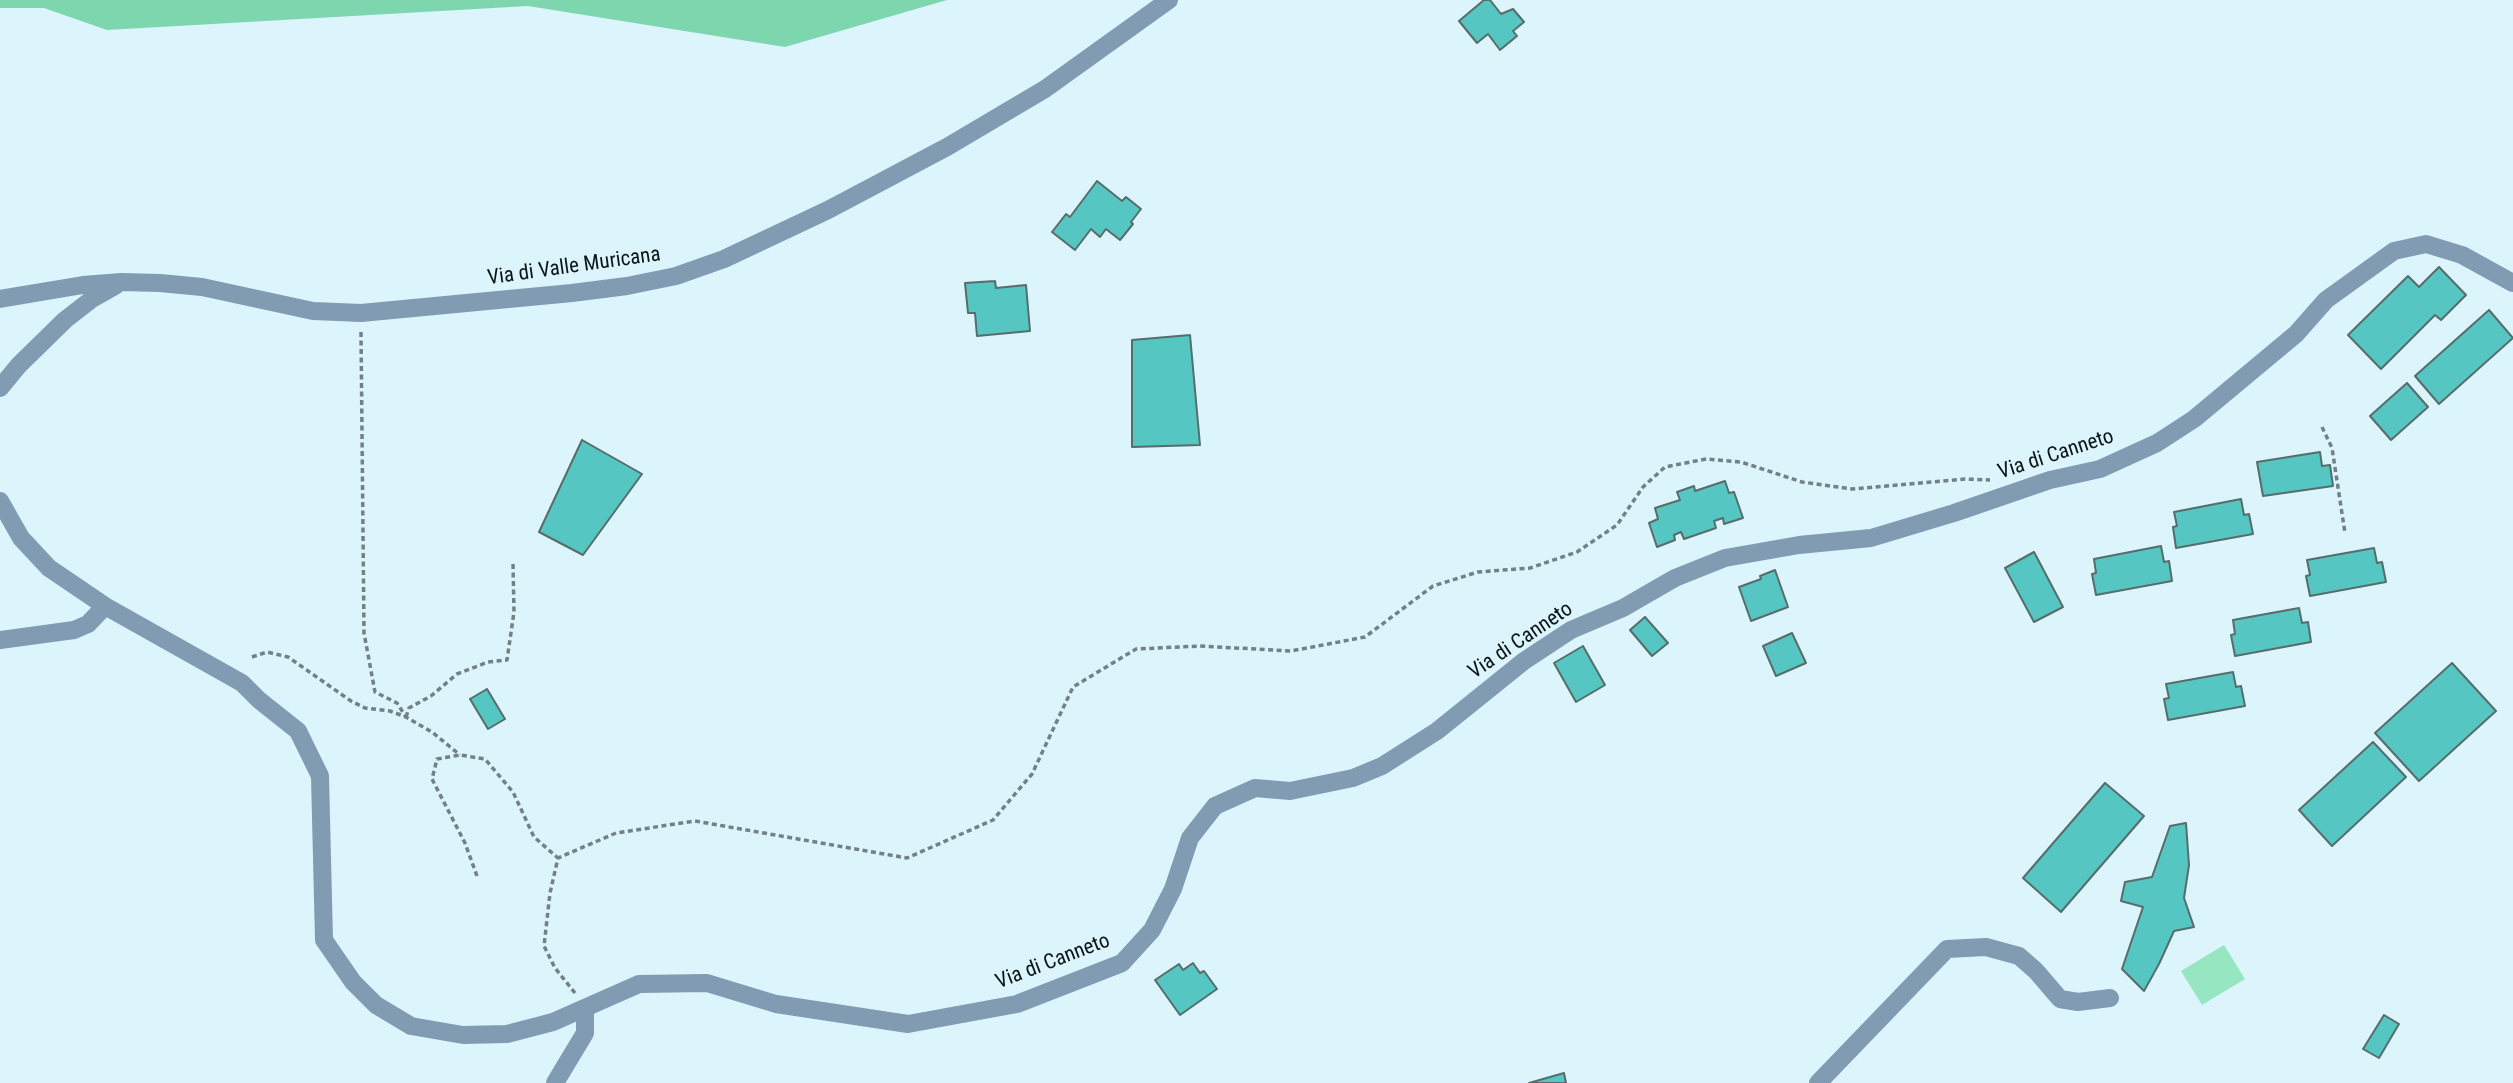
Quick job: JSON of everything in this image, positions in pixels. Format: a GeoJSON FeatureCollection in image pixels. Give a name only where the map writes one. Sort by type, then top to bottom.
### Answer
{"type":"FeatureCollection","features":[{"type":"Feature","properties":{"kind":"street","name":"Via di Valle Muricana"},"geometry":{"type":"LineString","coordinates":[[0,299],[121,282],[202,287],[298,309],[361,313],[586,292],[649,282],[702,268],[828,211],[996,119],[1093,56],[1169,0]]}},
{"type":"Feature","properties":{"kind":"street","name":"Via di Canneto"},"geometry":{"type":"LineString","coordinates":[[0,501],[21,538],[40,561],[105,606],[242,683],[298,731],[320,776],[324,940],[353,982],[376,1005],[411,1026],[463,1035],[507,1034],[553,1022],[639,984],[707,983],[776,1004],[908,1024],[1017,1004],[1122,963],[1152,930],[1173,889],[1190,838],[1215,806],[1255,788],[1290,791],[1353,778],[1382,766],[1437,731],[1524,661],[1571,630],[1622,608],[1675,578],[1725,558],[1799,545],[1871,538],[2049,480],[2100,469],[2157,443],[2194,419],[2296,334],[2326,300],[2394,251],[2426,244],[2462,255],[2513,283]]}},
{"type":"Feature","properties":{"kind":"street"},"geometry":{"type":"LineString","coordinates":[[0,388],[19,365],[65,320],[92,299],[121,282]]}},
{"type":"Feature","properties":{"kind":"street"},"geometry":{"type":"LineString","coordinates":[[0,640],[74,631],[88,624],[105,606]]}},
{"type":"Feature","properties":{"kind":"street"},"geometry":{"type":"LineString","coordinates":[[1818,1083],[1947,949],[1986,947],[2018,956],[2036,971],[2060,999],[2078,1002],[2110,998]]}},
{"type":"Feature","properties":{"kind":"street"},"geometry":{"type":"LineString","coordinates":[[555,1083],[586,1033],[586,1008]]}},
{"type":"Feature","properties":{"kind":"path"},"geometry":{"type":"LineString","coordinates":[[361,313],[364,633],[375,692],[397,703],[406,717]]}},
{"type":"Feature","properties":{"kind":"path"},"geometry":{"type":"LineString","coordinates":[[2322,427],[2332,448],[2345,533]]}},
{"type":"Feature","properties":{"kind":"path"},"geometry":{"type":"LineString","coordinates":[[558,858],[616,833],[695,821],[907,858],[993,820],[1031,774],[1073,687],[1136,649],[1200,646],[1291,651],[1365,637],[1433,586],[1478,572],[1530,568],[1577,552],[1617,525],[1643,487],[1665,467],[1706,459],[1741,462],[1802,482],[1852,489],[1965,479],[1990,480]]}},
{"type":"Feature","properties":{"kind":"path"},"geometry":{"type":"LineString","coordinates":[[406,717],[410,708],[431,696],[457,674],[488,662],[507,660],[514,612],[513,563]]}},
{"type":"Feature","properties":{"kind":"path"},"geometry":{"type":"LineString","coordinates":[[252,657],[267,652],[288,657],[358,705],[406,717],[432,732],[460,755]]}},
{"type":"Feature","properties":{"kind":"path"},"geometry":{"type":"LineString","coordinates":[[477,876],[465,843],[432,779],[437,759],[460,755],[485,759],[513,792],[534,837],[558,858]]}},
{"type":"Feature","properties":{"kind":"path"},"geometry":{"type":"LineString","coordinates":[[558,858],[550,893],[544,947],[555,968],[586,1008]]}},
{"type":"Feature","properties":{"kind":"green space"},"geometry":{"type":"Polygon","coordinates":[[[0,0],[947,0],[785,47],[528,6],[107,30],[44,8],[0,8],[0,0]]]}},
{"type":"Feature","properties":{"kind":"green space"},"geometry":{"type":"Polygon","coordinates":[[[2224,945],[2245,979],[2202,1005],[2181,971],[2224,945]]]}},
{"type":"Feature","properties":{"kind":"building"},"geometry":{"type":"Polygon","coordinates":[[[1484,0],[1490,0],[1501,14],[1513,9],[1524,22],[1513,31],[1517,36],[1500,50],[1488,34],[1477,43],[1459,21],[1484,0]]]}},
{"type":"Feature","properties":{"kind":"building"},"geometry":{"type":"Polygon","coordinates":[[[1097,181],[1122,201],[1126,197],[1141,209],[1120,240],[1106,229],[1100,237],[1091,229],[1075,250],[1052,232],[1066,214],[1070,217],[1097,181]]]}},
{"type":"Feature","properties":{"kind":"building"},"geometry":{"type":"Polygon","coordinates":[[[2439,267],[2466,295],[2441,320],[2435,315],[2381,369],[2348,335],[2408,276],[2419,287],[2439,267]]]}},
{"type":"Feature","properties":{"kind":"building"},"geometry":{"type":"Polygon","coordinates":[[[995,281],[996,288],[1026,285],[1030,331],[977,336],[975,313],[968,313],[965,283],[995,281]]]}},
{"type":"Feature","properties":{"kind":"building"},"geometry":{"type":"Polygon","coordinates":[[[2489,310],[2513,338],[2439,404],[2415,376],[2489,310]]]}},
{"type":"Feature","properties":{"kind":"building"},"geometry":{"type":"Polygon","coordinates":[[[1190,335],[1200,445],[1132,447],[1132,340],[1190,335]]]}},
{"type":"Feature","properties":{"kind":"building"},"geometry":{"type":"Polygon","coordinates":[[[2407,383],[2428,407],[2391,440],[2370,416],[2407,383]]]}},
{"type":"Feature","properties":{"kind":"building"},"geometry":{"type":"Polygon","coordinates":[[[582,440],[642,474],[583,555],[539,532],[582,440]]]}},
{"type":"Feature","properties":{"kind":"building"},"geometry":{"type":"Polygon","coordinates":[[[2320,452],[2322,466],[2330,465],[2333,486],[2263,496],[2257,462],[2320,452]]]}},
{"type":"Feature","properties":{"kind":"building"},"geometry":{"type":"Polygon","coordinates":[[[1725,481],[1729,493],[1734,492],[1743,518],[1724,524],[1723,518],[1714,521],[1716,528],[1684,539],[1681,532],[1674,535],[1675,540],[1657,547],[1649,523],[1658,519],[1655,508],[1680,500],[1677,492],[1694,486],[1695,491],[1725,481]]]}},
{"type":"Feature","properties":{"kind":"building"},"geometry":{"type":"Polygon","coordinates":[[[2241,499],[2244,515],[2249,514],[2253,534],[2176,548],[2173,527],[2177,526],[2174,512],[2241,499]]]}},
{"type":"Feature","properties":{"kind":"building"},"geometry":{"type":"Polygon","coordinates":[[[2161,546],[2164,562],[2169,561],[2172,581],[2096,595],[2092,574],[2096,573],[2094,559],[2161,546]]]}},
{"type":"Feature","properties":{"kind":"building"},"geometry":{"type":"Polygon","coordinates":[[[2374,548],[2377,563],[2382,562],[2386,582],[2310,596],[2306,576],[2310,575],[2307,560],[2374,548]]]}},
{"type":"Feature","properties":{"kind":"building"},"geometry":{"type":"Polygon","coordinates":[[[2034,552],[2063,607],[2034,622],[2005,568],[2034,552]]]}},
{"type":"Feature","properties":{"kind":"building"},"geometry":{"type":"Polygon","coordinates":[[[1775,570],[1788,607],[1751,621],[1739,587],[1761,579],[1760,576],[1775,570]]]}},
{"type":"Feature","properties":{"kind":"building"},"geometry":{"type":"Polygon","coordinates":[[[2299,608],[2302,623],[2308,622],[2311,642],[2235,656],[2231,635],[2235,634],[2233,620],[2299,608]]]}},
{"type":"Feature","properties":{"kind":"building"},"geometry":{"type":"Polygon","coordinates":[[[1645,617],[1668,643],[1652,656],[1630,630],[1645,617]]]}},
{"type":"Feature","properties":{"kind":"building"},"geometry":{"type":"Polygon","coordinates":[[[1792,633],[1806,663],[1776,676],[1763,646],[1792,633]]]}},
{"type":"Feature","properties":{"kind":"building"},"geometry":{"type":"Polygon","coordinates":[[[1583,646],[1605,685],[1576,702],[1554,663],[1583,646]]]}},
{"type":"Feature","properties":{"kind":"building"},"geometry":{"type":"Polygon","coordinates":[[[2452,663],[2496,711],[2419,781],[2375,733],[2452,663]]]}},
{"type":"Feature","properties":{"kind":"building"},"geometry":{"type":"Polygon","coordinates":[[[2233,672],[2236,687],[2241,686],[2245,706],[2168,720],[2164,699],[2169,698],[2166,684],[2233,672]]]}},
{"type":"Feature","properties":{"kind":"building"},"geometry":{"type":"Polygon","coordinates":[[[487,689],[505,719],[488,729],[470,699],[487,689]]]}},
{"type":"Feature","properties":{"kind":"building"},"geometry":{"type":"Polygon","coordinates":[[[2373,742],[2406,777],[2332,846],[2299,810],[2373,742]]]}},
{"type":"Feature","properties":{"kind":"building"},"geometry":{"type":"Polygon","coordinates":[[[2105,783],[2144,816],[2061,912],[2023,878],[2105,783]]]}},
{"type":"Feature","properties":{"kind":"building"},"geometry":{"type":"Polygon","coordinates":[[[2186,823],[2189,865],[2184,898],[2194,927],[2174,931],[2144,991],[2122,969],[2143,907],[2121,901],[2125,882],[2152,877],[2170,826],[2186,823]]]}},
{"type":"Feature","properties":{"kind":"building"},"geometry":{"type":"Polygon","coordinates":[[[1193,963],[1200,973],[1204,971],[1217,989],[1180,1015],[1155,980],[1179,964],[1183,970],[1193,963]]]}},
{"type":"Feature","properties":{"kind":"building"},"geometry":{"type":"Polygon","coordinates":[[[2384,1015],[2399,1024],[2379,1058],[2363,1049],[2384,1015]]]}},
{"type":"Feature","properties":{"kind":"building"},"geometry":{"type":"Polygon","coordinates":[[[1564,1073],[1566,1083],[1529,1083],[1564,1073]]]}}]}
